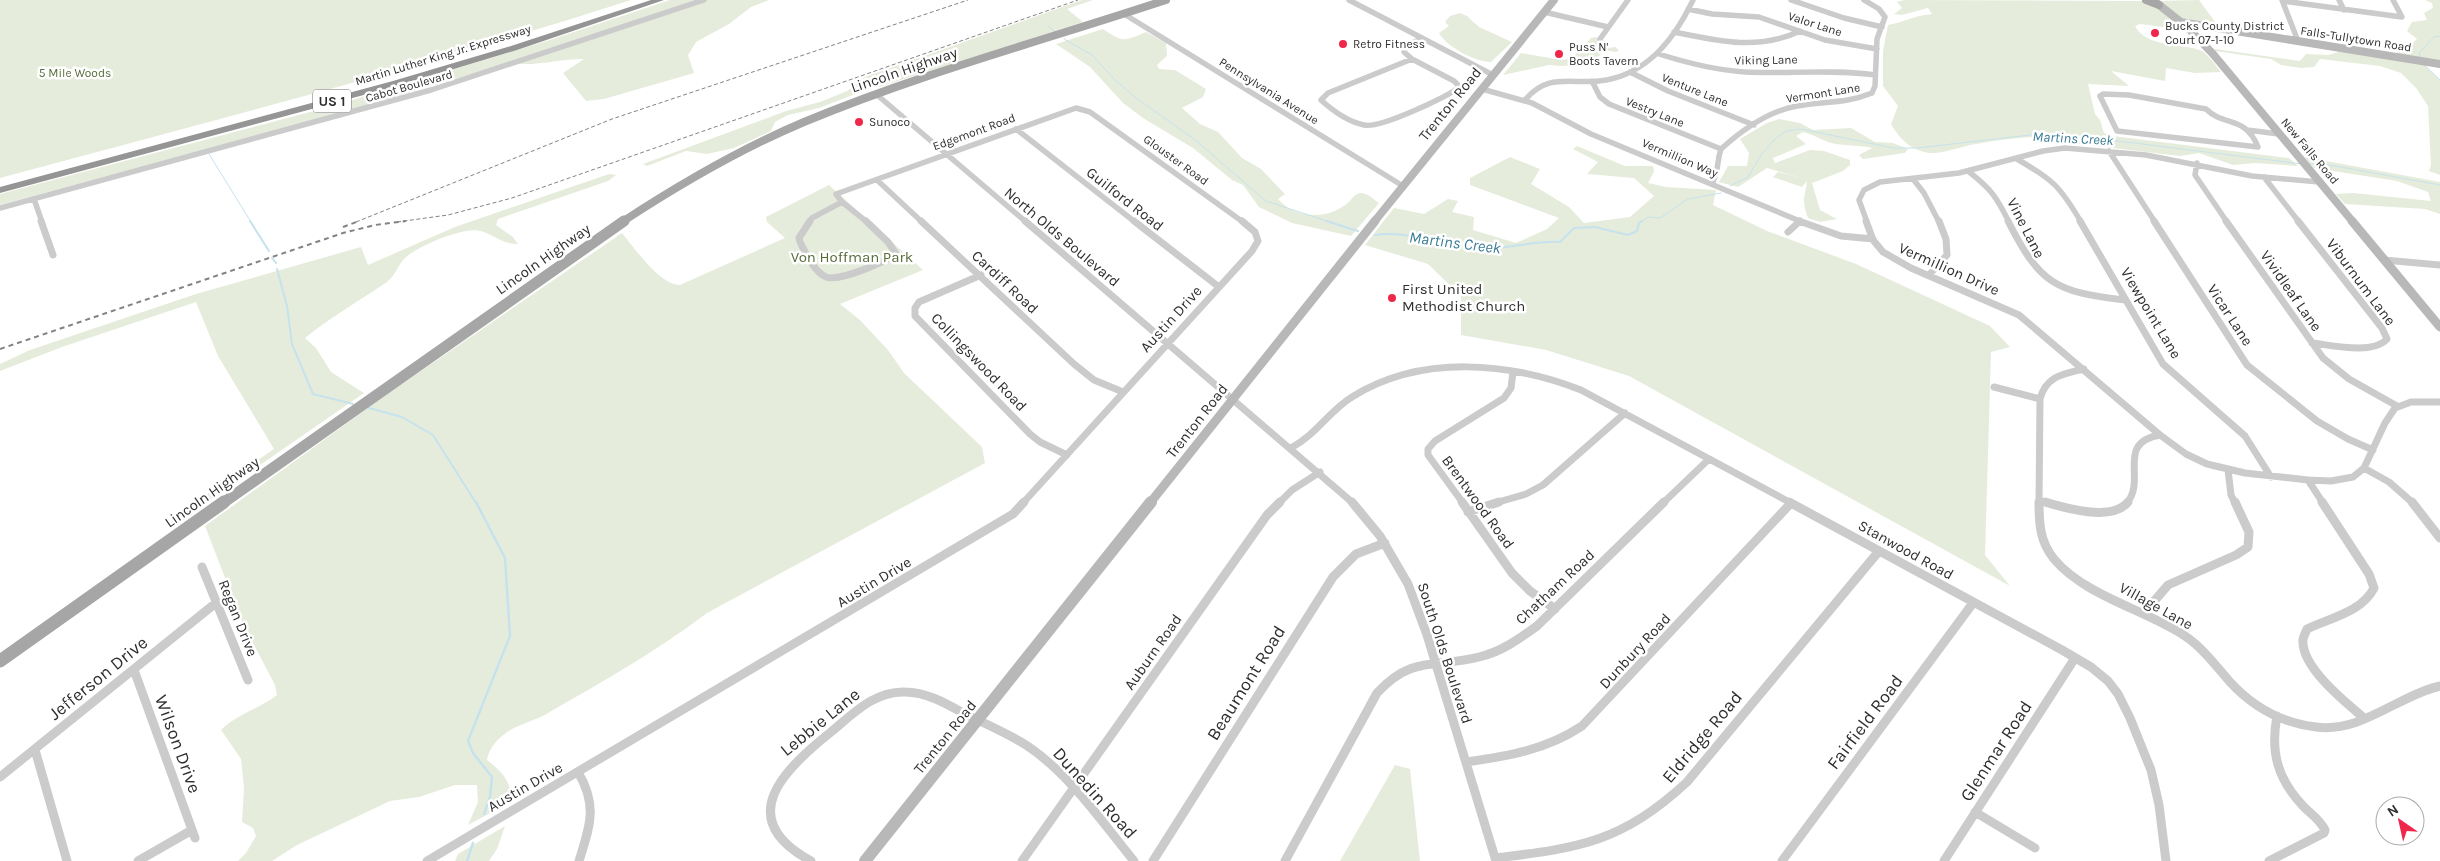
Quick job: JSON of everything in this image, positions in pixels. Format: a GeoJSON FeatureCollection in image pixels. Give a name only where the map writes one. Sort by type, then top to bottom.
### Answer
{"type":"FeatureCollection","features":[{"type":"Feature","properties":{"kind":"highway","name":"Martin Luther King Jr. Expressway"},"geometry":{"type":"LineString","coordinates":[[0,184],[402,77],[646,0]]}},
{"type":"Feature","properties":{"kind":"highway","name":"Martin Luther King Jr. Expressway"},"geometry":{"type":"LineString","coordinates":[[0,190],[404,81],[523,46],[660,0]]}},
{"type":"Feature","properties":{"kind":"main road","name":"Lincoln Highway"},"geometry":{"type":"LineString","coordinates":[[0,661],[644,207],[700,174],[761,142],[820,115],[876,94],[1166,0]]}},
{"type":"Feature","properties":{"kind":"main road","name":"Trenton Road"},"geometry":{"type":"LineString","coordinates":[[865,861],[1553,0]]}},
{"type":"Feature","properties":{"kind":"main road"},"geometry":{"type":"LineString","coordinates":[[2146,0],[2156,2]]}},
{"type":"Feature","properties":{"kind":"main road","name":"New Falls Road"},"geometry":{"type":"LineString","coordinates":[[2156,2],[2209,49],[2440,327]]}},
{"type":"Feature","properties":{"kind":"main road","name":"Falls-Tullytown Road"},"geometry":{"type":"LineString","coordinates":[[2180,22],[2440,64]]}},
{"type":"Feature","properties":{"kind":"street","name":"Cabot Boulevard"},"geometry":{"type":"LineString","coordinates":[[0,208],[441,87],[704,0]]}},
{"type":"Feature","properties":{"kind":"street"},"geometry":{"type":"LineString","coordinates":[[1349,0],[1492,75]]}},
{"type":"Feature","properties":{"kind":"street"},"geometry":{"type":"LineString","coordinates":[[1600,39],[1628,0]]}},
{"type":"Feature","properties":{"kind":"street"},"geometry":{"type":"LineString","coordinates":[[1525,100],[1533,90],[1550,81],[1607,80],[1648,64],[1659,54],[1693,0]]}},
{"type":"Feature","properties":{"kind":"street"},"geometry":{"type":"LineString","coordinates":[[1791,0],[1837,16],[1882,27],[1884,15],[1879,9],[1864,0]]}},
{"type":"Feature","properties":{"kind":"street"},"geometry":{"type":"LineString","coordinates":[[2339,0],[2344,10]]}},
{"type":"Feature","properties":{"kind":"street"},"geometry":{"type":"LineString","coordinates":[[2298,41],[2283,1],[2402,17],[2393,0]]}},
{"type":"Feature","properties":{"kind":"street","name":"Valor Lane"},"geometry":{"type":"LineString","coordinates":[[1688,9],[1712,14],[1759,17],[1834,42],[1877,49]]}},
{"type":"Feature","properties":{"kind":"street"},"geometry":{"type":"LineString","coordinates":[[1544,12],[1608,27]]}},
{"type":"Feature","properties":{"kind":"street","name":"Pennsylvania Avenue"},"geometry":{"type":"LineString","coordinates":[[1124,14],[1403,186]]}},
{"type":"Feature","properties":{"kind":"street","name":"Vermont Lane"},"geometry":{"type":"LineString","coordinates":[[1721,149],[1754,124],[1776,112],[1796,106],[1864,98],[1874,90],[1877,49],[1882,27]]}},
{"type":"Feature","properties":{"kind":"street"},"geometry":{"type":"LineString","coordinates":[[1674,32],[1720,41],[1740,42],[1779,41],[1800,31]]}},
{"type":"Feature","properties":{"kind":"street"},"geometry":{"type":"LineString","coordinates":[[1412,59],[1328,93],[1321,100],[1358,123],[1372,126],[1446,95],[1460,87],[1454,81],[1412,59],[1404,52],[1404,47],[1422,38]]}},
{"type":"Feature","properties":{"kind":"street","name":"Viking Lane"},"geometry":{"type":"LineString","coordinates":[[1659,54],[1726,70],[1827,70],[1876,76]]}},
{"type":"Feature","properties":{"kind":"street","name":"Venture Lane"},"geometry":{"type":"LineString","coordinates":[[1630,72],[1668,91],[1754,124]]}},
{"type":"Feature","properties":{"kind":"street","name":"Vestry Lane"},"geometry":{"type":"LineString","coordinates":[[1592,81],[1596,92],[1609,104],[1721,149]]}},
{"type":"Feature","properties":{"kind":"street","name":"Vermillion Way"},"geometry":{"type":"LineString","coordinates":[[1482,89],[1525,100],[1568,124],[1800,221],[1834,234],[1873,239]]}},
{"type":"Feature","properties":{"kind":"street","name":"North Olds Boulevard"},"geometry":{"type":"LineString","coordinates":[[876,94],[1233,399]]}},
{"type":"Feature","properties":{"kind":"street"},"geometry":{"type":"LineString","coordinates":[[2247,130],[2258,147],[2121,132],[2115,129],[2100,96],[2103,94],[2129,96],[2200,107],[2220,119],[2236,121],[2247,130],[2280,134]]}},
{"type":"Feature","properties":{"kind":"street","name":"Edgemont Road"},"geometry":{"type":"LineString","coordinates":[[877,180],[1067,110],[1079,108]]}},
{"type":"Feature","properties":{"kind":"street","name":"Glouster Road"},"geometry":{"type":"LineString","coordinates":[[1079,108],[1090,112],[1242,221],[1257,236]]}},
{"type":"Feature","properties":{"kind":"street","name":"Guilford Road"},"geometry":{"type":"LineString","coordinates":[[1016,129],[1219,287]]}},
{"type":"Feature","properties":{"kind":"street","name":"Vermillion Drive"},"geometry":{"type":"LineString","coordinates":[[2319,182],[2264,178],[2196,163],[2109,151],[2065,148],[2043,151],[1968,171],[1880,182],[1864,190],[1859,197],[1859,202],[1873,239],[1888,256],[2014,312],[2084,369],[2160,435],[2191,456],[2228,470],[2308,480],[2343,480],[2353,478],[2364,468]]}},
{"type":"Feature","properties":{"kind":"street"},"geometry":{"type":"LineString","coordinates":[[1712,184],[1719,170],[1718,157],[1721,149]]}},
{"type":"Feature","properties":{"kind":"street","name":"Vicar Lane"},"geometry":{"type":"LineString","coordinates":[[2109,151],[2248,365],[2317,421],[2340,435],[2373,450]]}},
{"type":"Feature","properties":{"kind":"street","name":"Viewpoint Lane"},"geometry":{"type":"LineString","coordinates":[[2017,159],[2048,178],[2064,193],[2163,364],[2245,436],[2271,476]]}},
{"type":"Feature","properties":{"kind":"street","name":"Vividleaf Lane"},"geometry":{"type":"LineString","coordinates":[[2196,163],[2195,175],[2200,184],[2323,358],[2338,372],[2397,406]]}},
{"type":"Feature","properties":{"kind":"street","name":"Vine Lane"},"geometry":{"type":"LineString","coordinates":[[1968,171],[1992,190],[2030,264],[2039,275],[2053,284],[2075,293],[2125,300]]}},
{"type":"Feature","properties":{"kind":"street","name":"Viburnum Lane"},"geometry":{"type":"LineString","coordinates":[[2264,178],[2382,328],[2387,339],[2381,346],[2367,348],[2312,343]]}},
{"type":"Feature","properties":{"kind":"street"},"geometry":{"type":"LineString","coordinates":[[1913,179],[1927,195],[1948,245],[1946,256],[1929,275]]}},
{"type":"Feature","properties":{"kind":"street"},"geometry":{"type":"LineString","coordinates":[[842,202],[812,218],[799,238],[821,274],[827,278],[839,277],[888,261],[896,254],[892,247],[873,228],[842,202],[836,194],[877,180]]}},
{"type":"Feature","properties":{"kind":"street","name":"Cardiff Road"},"geometry":{"type":"LineString","coordinates":[[877,180],[1085,373],[1103,384],[1123,392]]}},
{"type":"Feature","properties":{"kind":"street"},"geometry":{"type":"LineString","coordinates":[[34,199],[53,254]]}},
{"type":"Feature","properties":{"kind":"street"},"geometry":{"type":"LineString","coordinates":[[1788,232],[1800,221]]}},
{"type":"Feature","properties":{"kind":"street","name":"Austin Drive"},"geometry":{"type":"LineString","coordinates":[[427,861],[1003,521],[1020,508],[1252,250],[1258,241],[1257,236]]}},
{"type":"Feature","properties":{"kind":"street"},"geometry":{"type":"LineString","coordinates":[[2384,260],[2440,265]]}},
{"type":"Feature","properties":{"kind":"street","name":"Collingswood Road"},"geometry":{"type":"LineString","coordinates":[[981,276],[919,302],[915,308],[915,316],[1030,434],[1040,442],[1067,455]]}},
{"type":"Feature","properties":{"kind":"street"},"geometry":{"type":"LineString","coordinates":[[1291,448],[1314,434],[1351,398],[1386,380],[1411,372],[1442,368],[1472,368],[1514,372]]}},
{"type":"Feature","properties":{"kind":"street"},"geometry":{"type":"LineString","coordinates":[[1994,387],[2040,399],[2042,388],[2048,381],[2065,373],[2084,369]]}},
{"type":"Feature","properties":{"kind":"street","name":"Stanwood Road"},"geometry":{"type":"LineString","coordinates":[[1514,372],[1566,383],[1625,413],[2075,658],[2108,681],[2118,694],[2130,718],[2151,770],[2159,805],[2166,861]]}},
{"type":"Feature","properties":{"kind":"street","name":"Brentwood Road"},"geometry":{"type":"LineString","coordinates":[[1514,372],[1511,388],[1504,398],[1435,441],[1428,448],[1431,461],[1521,584],[1554,609]]}},
{"type":"Feature","properties":{"kind":"street","name":"South Olds Boulevard"},"geometry":{"type":"LineString","coordinates":[[1233,399],[1320,472],[1352,502],[1385,543],[1408,584],[1435,663],[1496,860]]}},
{"type":"Feature","properties":{"kind":"street","name":"Village Lane"},"geometry":{"type":"LineString","coordinates":[[2040,399],[2041,536],[2053,558],[2082,582],[2144,614],[2192,642],[2207,655],[2237,691],[2258,706],[2296,723],[2324,728],[2345,726],[2419,692],[2440,686]]}},
{"type":"Feature","properties":{"kind":"street"},"geometry":{"type":"LineString","coordinates":[[2440,402],[2420,401],[2397,406],[2385,423],[2364,468],[2390,481],[2405,493],[2440,538]]}},
{"type":"Feature","properties":{"kind":"street"},"geometry":{"type":"LineString","coordinates":[[1468,512],[1526,494],[1542,485],[1625,413]]}},
{"type":"Feature","properties":{"kind":"street"},"geometry":{"type":"LineString","coordinates":[[2040,501],[2091,513],[2109,512],[2126,505],[2132,499],[2134,491],[2134,457],[2137,447],[2144,440],[2160,435]]}},
{"type":"Feature","properties":{"kind":"street","name":"Chatham Road"},"geometry":{"type":"LineString","coordinates":[[1286,861],[1378,693],[1392,676],[1401,670],[1421,664],[1478,657],[1500,650],[1537,626],[1709,459]]}},
{"type":"Feature","properties":{"kind":"street"},"geometry":{"type":"LineString","coordinates":[[2144,614],[2160,592],[2168,585],[2236,556],[2248,546],[2248,532],[2232,495],[2228,470]]}},
{"type":"Feature","properties":{"kind":"street","name":"Auburn Road"},"geometry":{"type":"LineString","coordinates":[[1022,861],[1267,515],[1292,490],[1320,472]]}},
{"type":"Feature","properties":{"kind":"street"},"geometry":{"type":"LineString","coordinates":[[2308,480],[2369,574],[2374,588],[2368,600],[2307,629],[2303,634],[2303,645],[2323,679],[2364,718]]}},
{"type":"Feature","properties":{"kind":"street","name":"Dunbury Road"},"geometry":{"type":"LineString","coordinates":[[1466,762],[1517,754],[1547,746],[1582,726],[1791,503]]}},
{"type":"Feature","properties":{"kind":"street","name":"Beaumont Road"},"geometry":{"type":"LineString","coordinates":[[1154,861],[1332,577],[1356,554],[1385,543]]}},
{"type":"Feature","properties":{"kind":"street","name":"Eldridge Road"},"geometry":{"type":"LineString","coordinates":[[1496,860],[1556,852],[1583,846],[1618,833],[1656,810],[1687,782],[1879,551]]}},
{"type":"Feature","properties":{"kind":"street","name":"Regan Drive"},"geometry":{"type":"LineString","coordinates":[[202,567],[248,680]]}},
{"type":"Feature","properties":{"kind":"street","name":"Jefferson Drive"},"geometry":{"type":"LineString","coordinates":[[0,778],[217,602]]}},
{"type":"Feature","properties":{"kind":"street","name":"Fairfield Road"},"geometry":{"type":"LineString","coordinates":[[1782,861],[1973,602]]}},
{"type":"Feature","properties":{"kind":"street","name":"Glenmar Road"},"geometry":{"type":"LineString","coordinates":[[1944,861],[2075,658]]}},
{"type":"Feature","properties":{"kind":"street","name":"Wilson Drive"},"geometry":{"type":"LineString","coordinates":[[134,670],[193,834],[138,861]]}},
{"type":"Feature","properties":{"kind":"street","name":"Lebbie Lane"},"geometry":{"type":"LineString","coordinates":[[811,861],[781,839],[772,816],[772,801],[775,791],[780,780],[796,760],[868,702],[892,692],[924,694],[978,720]]}},
{"type":"Feature","properties":{"kind":"street"},"geometry":{"type":"LineString","coordinates":[[2269,861],[2324,833],[2325,830],[2280,777],[2273,752],[2277,716]]}},
{"type":"Feature","properties":{"kind":"street","name":"Dunedin Road"},"geometry":{"type":"LineString","coordinates":[[978,720],[1035,751],[1073,789],[1134,861]]}},
{"type":"Feature","properties":{"kind":"street"},"geometry":{"type":"LineString","coordinates":[[35,750],[67,861]]}},
{"type":"Feature","properties":{"kind":"street"},"geometry":{"type":"LineString","coordinates":[[578,772],[588,787],[592,805],[579,861]]}},
{"type":"Feature","properties":{"kind":"street"},"geometry":{"type":"LineString","coordinates":[[1976,812],[2035,848]]}},
{"type":"Feature","properties":{"kind":"green space","name":"5 Mile Woods"},"geometry":{"type":"Polygon","coordinates":[[[0,0],[631,0],[396,71],[0,178],[0,0]]]}},
{"type":"Feature","properties":{"kind":"green space"},"geometry":{"type":"Polygon","coordinates":[[[670,0],[769,0],[751,7],[729,24],[696,42],[688,55],[694,73],[604,99],[586,101],[563,73],[584,59],[528,64],[509,63],[351,110],[0,205],[0,194],[329,107],[547,41],[670,0]]]}},
{"type":"Feature","properties":{"kind":"green space"},"geometry":{"type":"Polygon","coordinates":[[[1082,0],[1093,0],[1067,9],[1083,22],[879,87],[863,88],[858,93],[819,108],[788,115],[775,122],[771,131],[734,148],[707,154],[686,151],[647,166],[643,164],[786,111],[820,102],[847,91],[865,77],[1082,0]]]}},
{"type":"Feature","properties":{"kind":"green space"},"geometry":{"type":"Polygon","coordinates":[[[1904,0],[2144,1],[2154,5],[2179,25],[2179,29],[2140,24],[2135,26],[2140,33],[2166,44],[2202,51],[2221,72],[2195,73],[2166,68],[2165,81],[2111,71],[2129,86],[2088,84],[2095,114],[2100,120],[2104,133],[2113,136],[2289,158],[2298,166],[2255,163],[2233,165],[2199,153],[2180,156],[2079,144],[2069,140],[2041,137],[1995,141],[1939,153],[1922,152],[1902,139],[1891,124],[1898,106],[1883,86],[1883,51],[1888,25],[1932,14],[1928,8],[1902,15],[1894,14],[1902,8],[1897,2],[1904,0]]]}},
{"type":"Feature","properties":{"kind":"green space"},"geometry":{"type":"Polygon","coordinates":[[[2199,0],[2218,26],[2183,20],[2158,1],[2199,0]]]}},
{"type":"Feature","properties":{"kind":"green space"},"geometry":{"type":"Polygon","coordinates":[[[2425,0],[2440,0],[2440,63],[2397,55],[2398,42],[2413,43],[2417,39],[2407,31],[2412,22],[2427,20],[2424,13],[2433,8],[2432,3],[2425,0]]]}},
{"type":"Feature","properties":{"kind":"green space"},"geometry":{"type":"Polygon","coordinates":[[[1460,13],[1467,16],[1479,27],[1512,42],[1491,62],[1462,53],[1448,43],[1439,33],[1449,26],[1445,22],[1450,16],[1460,13]]]}},
{"type":"Feature","properties":{"kind":"green space"},"geometry":{"type":"Polygon","coordinates":[[[1103,29],[1115,37],[1124,39],[1146,32],[1166,43],[1167,56],[1157,65],[1159,69],[1175,70],[1206,89],[1203,97],[1182,108],[1200,124],[1218,132],[1242,158],[1261,169],[1285,194],[1278,199],[1285,205],[1301,213],[1320,215],[1337,210],[1360,193],[1368,195],[1379,203],[1351,236],[1292,223],[1259,207],[1243,185],[1232,180],[1193,148],[1143,118],[1123,103],[1090,67],[1056,44],[1103,29]]]}},
{"type":"Feature","properties":{"kind":"green space"},"geometry":{"type":"Polygon","coordinates":[[[1596,37],[1606,43],[1604,46],[1607,48],[1616,47],[1619,51],[1605,50],[1591,64],[1549,65],[1503,75],[1521,53],[1561,60],[1572,58],[1591,38],[1596,37]]]}},
{"type":"Feature","properties":{"kind":"green space"},"geometry":{"type":"Polygon","coordinates":[[[2215,49],[2300,61],[2306,54],[2329,55],[2344,50],[2425,65],[2440,80],[2440,175],[2429,171],[2431,165],[2428,106],[2416,88],[2401,73],[2380,66],[2320,59],[2314,67],[2301,68],[2281,65],[2271,59],[2215,51],[2215,49]]]}},
{"type":"Feature","properties":{"kind":"green space"},"geometry":{"type":"Polygon","coordinates":[[[1779,119],[1800,123],[1813,130],[1851,128],[1875,142],[1893,143],[1908,149],[1905,153],[1863,159],[1859,155],[1872,148],[1840,145],[1803,132],[1796,136],[1806,144],[1773,158],[1775,163],[1810,150],[1824,151],[1850,160],[1850,165],[1843,171],[1812,183],[1820,210],[1837,219],[1820,222],[1808,218],[1806,212],[1804,199],[1807,181],[1802,187],[1773,177],[1778,172],[1805,179],[1767,168],[1738,187],[1719,182],[1728,166],[1747,166],[1749,153],[1740,139],[1767,123],[1779,119]]]}},
{"type":"Feature","properties":{"kind":"green space"},"geometry":{"type":"Polygon","coordinates":[[[1577,146],[1625,166],[1653,166],[1654,171],[1648,183],[1666,187],[1716,190],[1713,205],[1767,231],[1856,264],[1990,326],[2010,347],[1991,352],[1985,555],[2010,586],[1629,376],[1546,350],[1461,335],[1461,296],[1428,264],[1365,245],[1394,208],[1424,214],[1448,199],[1458,201],[1452,212],[1474,217],[1473,230],[1516,243],[1547,229],[1559,218],[1470,185],[1470,178],[1510,157],[1540,169],[1531,184],[1569,207],[1584,223],[1630,217],[1654,196],[1634,178],[1587,174],[1598,162],[1573,149],[1577,146]]]}},
{"type":"Feature","properties":{"kind":"green space"},"geometry":{"type":"Polygon","coordinates":[[[2304,157],[2440,182],[2440,214],[2425,209],[2345,204],[2336,194],[2353,193],[2431,201],[2428,192],[2397,181],[2314,168],[2304,157]]]}},
{"type":"Feature","properties":{"kind":"green space"},"geometry":{"type":"Polygon","coordinates":[[[609,174],[616,175],[608,181],[498,219],[496,225],[513,237],[518,244],[512,244],[475,230],[448,236],[411,253],[387,282],[305,338],[316,348],[331,372],[364,393],[195,510],[195,502],[274,449],[218,356],[196,302],[62,347],[0,371],[0,364],[30,350],[196,294],[361,247],[368,265],[455,227],[609,174]]]}},
{"type":"Feature","properties":{"kind":"green space","name":"Von Hoffman Park"},"geometry":{"type":"Polygon","coordinates":[[[829,185],[923,270],[840,304],[860,320],[888,350],[904,373],[982,447],[985,463],[707,613],[609,678],[543,716],[506,733],[499,738],[489,752],[487,760],[508,783],[511,802],[468,825],[478,802],[477,785],[455,785],[419,797],[390,801],[297,845],[272,861],[238,861],[246,853],[256,836],[253,828],[242,822],[244,788],[241,759],[221,730],[227,724],[277,695],[275,685],[243,624],[205,526],[386,395],[622,233],[656,273],[672,283],[680,285],[785,238],[767,222],[766,217],[829,185]]]}},
{"type":"Feature","properties":{"kind":"green space"},"geometry":{"type":"Polygon","coordinates":[[[1395,765],[1410,769],[1420,861],[1340,861],[1395,765]]]}},
{"type":"Feature","properties":{"kind":"green space"},"geometry":{"type":"Polygon","coordinates":[[[505,826],[497,849],[489,861],[455,861],[458,854],[505,826]]]}},
{"type":"Feature","properties":{"kind":"waterway","name":"Martins Creek"},"geometry":{"type":"LineString","coordinates":[[1048,26],[1055,32]]}},
{"type":"Feature","properties":{"kind":"waterway","name":"Martins Creek"},"geometry":{"type":"LineString","coordinates":[[2421,58],[2419,53],[2434,37],[2440,36]]}},
{"type":"Feature","properties":{"kind":"waterway","name":"Martins Creek"},"geometry":{"type":"LineString","coordinates":[[1064,39],[1092,55],[1114,79],[1136,98],[1194,139],[1266,201],[1330,222]]}},
{"type":"Feature","properties":{"kind":"waterway","name":"Martins Creek"},"geometry":{"type":"LineString","coordinates":[[2422,63],[2440,80]]}},
{"type":"Feature","properties":{"kind":"waterway","name":"Martins Creek"},"geometry":{"type":"LineString","coordinates":[[1730,186],[1748,177],[1761,155],[1774,140],[1786,131],[1801,129],[1893,148],[1917,148],[2030,135],[2102,139],[2302,164]]}},
{"type":"Feature","properties":{"kind":"waterway"},"geometry":{"type":"LineString","coordinates":[[209,154],[251,222]]}},
{"type":"Feature","properties":{"kind":"waterway","name":"Martins Creek"},"geometry":{"type":"LineString","coordinates":[[2309,164],[2324,164],[2440,185]]}},
{"type":"Feature","properties":{"kind":"waterway","name":"Martins Creek"},"geometry":{"type":"LineString","coordinates":[[1641,222],[1648,217],[1660,218],[1688,199],[1721,193]]}},
{"type":"Feature","properties":{"kind":"waterway"},"geometry":{"type":"LineString","coordinates":[[250,221],[269,251]]}},
{"type":"Feature","properties":{"kind":"waterway","name":"Martins Creek"},"geometry":{"type":"LineString","coordinates":[[1326,221],[1358,231]]}},
{"type":"Feature","properties":{"kind":"waterway","name":"Martins Creek"},"geometry":{"type":"LineString","coordinates":[[1375,235],[1413,236],[1466,247],[1489,248],[1540,242],[1560,242],[1574,228],[1595,227],[1628,235],[1637,231],[1639,223],[1642,221]]}},
{"type":"Feature","properties":{"kind":"waterway"},"geometry":{"type":"LineString","coordinates":[[272,258],[276,263]]}},
{"type":"Feature","properties":{"kind":"waterway"},"geometry":{"type":"LineString","coordinates":[[277,269],[287,306],[292,344],[313,394],[353,404]]}},
{"type":"Feature","properties":{"kind":"waterway"},"geometry":{"type":"LineString","coordinates":[[369,408],[402,417],[433,435],[476,503]]}},
{"type":"Feature","properties":{"kind":"waterway"},"geometry":{"type":"LineString","coordinates":[[476,502],[505,558],[510,636],[468,741],[473,753],[492,777],[490,797],[484,814]]}},
{"type":"Feature","properties":{"kind":"waterway"},"geometry":{"type":"LineString","coordinates":[[467,861],[473,843]]}},
{"type":"Feature","properties":{"kind":"railway"},"geometry":{"type":"LineString","coordinates":[[356,222],[612,119],[968,0]]}},
{"type":"Feature","properties":{"kind":"railway"},"geometry":{"type":"LineString","coordinates":[[397,222],[448,215],[512,198],[1078,0]]}},
{"type":"Feature","properties":{"kind":"railway"},"geometry":{"type":"LineString","coordinates":[[343,227],[359,221]]}},
{"type":"Feature","properties":{"kind":"railway"},"geometry":{"type":"LineString","coordinates":[[0,349],[343,233],[375,225],[406,221]]}},
{"type":"Feature","properties":{"kind":"place","name":"Bucks County District Court 07-1-10"},"geometry":{"type":"Point","coordinates":[2155,33]}},
{"type":"Feature","properties":{"kind":"place","name":"Retro Fitness"},"geometry":{"type":"Point","coordinates":[1343,44]}},
{"type":"Feature","properties":{"kind":"place","name":"Puss N' Boots Tavern"},"geometry":{"type":"Point","coordinates":[1559,54]}},
{"type":"Feature","properties":{"kind":"place","name":"Sunoco"},"geometry":{"type":"Point","coordinates":[859,122]}},
{"type":"Feature","properties":{"kind":"place","name":"First United Methodist Church"},"geometry":{"type":"Point","coordinates":[1392,298]}}]}
